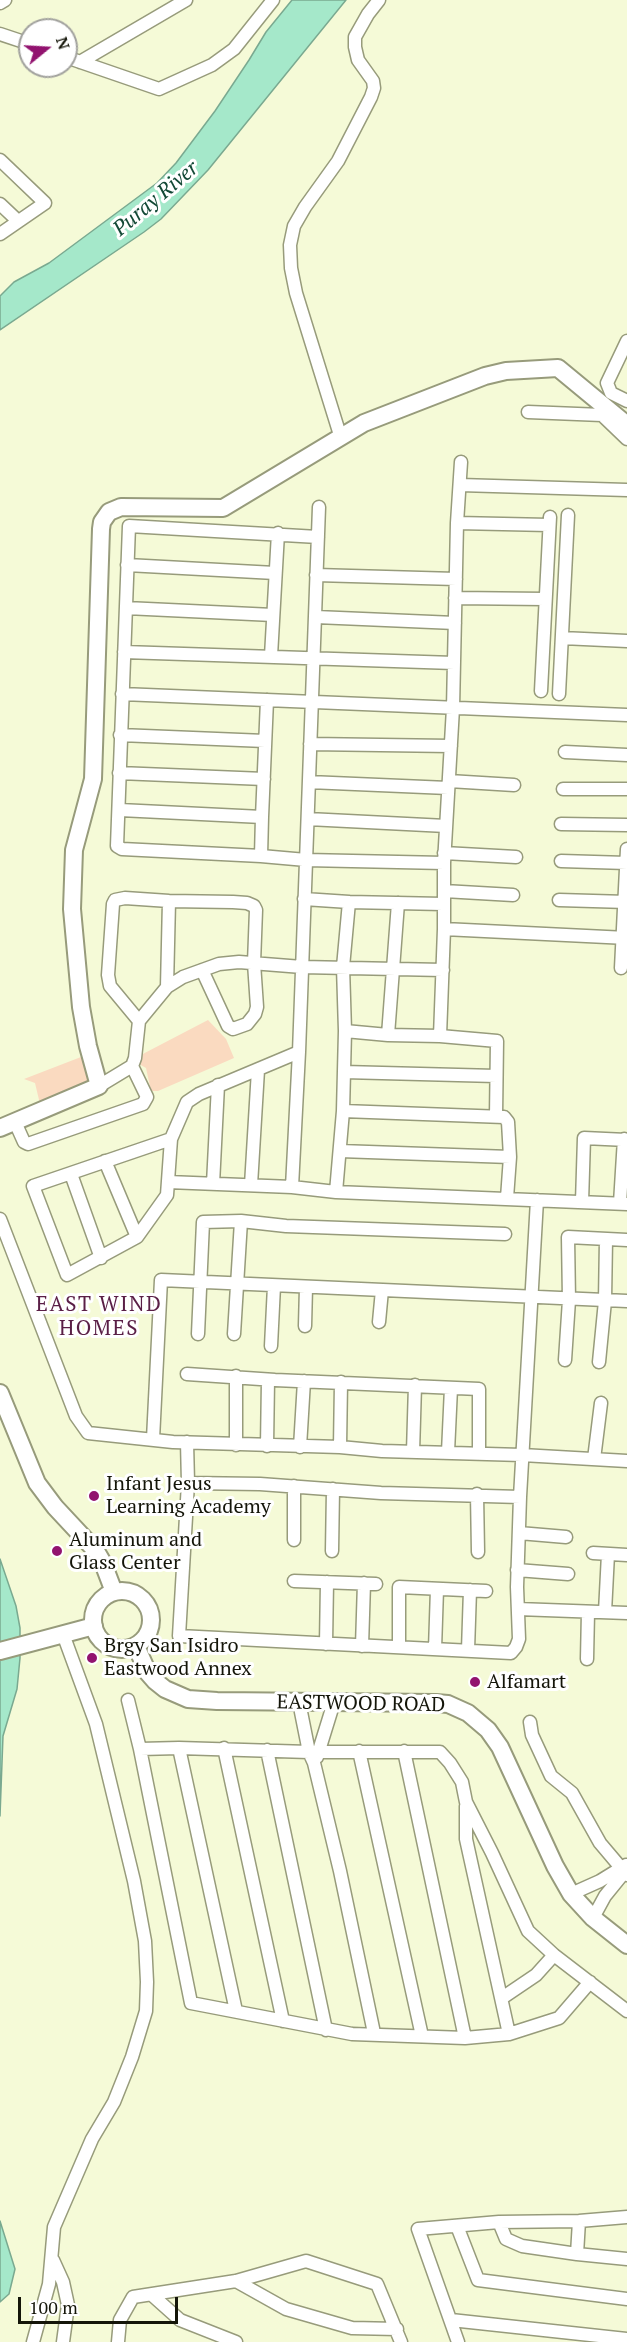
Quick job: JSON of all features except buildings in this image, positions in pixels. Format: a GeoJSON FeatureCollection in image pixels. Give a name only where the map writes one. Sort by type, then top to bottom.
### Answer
{"type":"FeatureCollection","features":[{"type":"Feature","properties":{"kind":"street"},"geometry":{"type":"LineString","coordinates":[[0,3],[5,0]]}},
{"type":"Feature","properties":{"kind":"street"},"geometry":{"type":"LineString","coordinates":[[80,62],[186,0]]}},
{"type":"Feature","properties":{"kind":"street"},"geometry":{"type":"LineString","coordinates":[[80,62],[159,89],[212,65],[234,49],[273,0]]}},
{"type":"Feature","properties":{"kind":"street"},"geometry":{"type":"LineString","coordinates":[[340,435],[296,292],[291,268],[290,245],[294,226],[338,161],[371,97],[374,88],[373,81],[358,60],[355,37],[379,0]]}},
{"type":"Feature","properties":{"kind":"street"},"geometry":{"type":"LineString","coordinates":[[0,34],[18,40]]}},
{"type":"Feature","properties":{"kind":"street"},"geometry":{"type":"LineString","coordinates":[[0,160],[45,203],[0,234]]}},
{"type":"Feature","properties":{"kind":"street"},"geometry":{"type":"LineString","coordinates":[[0,204],[18,221]]}},
{"type":"Feature","properties":{"kind":"street"},"geometry":{"type":"LineString","coordinates":[[627,341],[622,360],[607,383],[611,393],[627,401]]}},
{"type":"Feature","properties":{"kind":"street"},"geometry":{"type":"LineString","coordinates":[[99,1086],[88,1046],[81,1007],[72,909],[74,850],[93,779],[102,522],[109,512],[121,507],[223,508],[363,423],[486,376],[532,369],[558,368],[627,425]]}},
{"type":"Feature","properties":{"kind":"street"},"geometry":{"type":"LineString","coordinates":[[528,411],[602,416],[627,439]]}},
{"type":"Feature","properties":{"kind":"street"},"geometry":{"type":"LineString","coordinates":[[440,1036],[444,858],[453,708],[457,523],[461,462]]}},
{"type":"Feature","properties":{"kind":"street"},"geometry":{"type":"LineString","coordinates":[[459,485],[627,490]]}},
{"type":"Feature","properties":{"kind":"street"},"geometry":{"type":"LineString","coordinates":[[292,1187],[319,507]]}},
{"type":"Feature","properties":{"kind":"street"},"geometry":{"type":"LineString","coordinates":[[559,694],[568,515]]}},
{"type":"Feature","properties":{"kind":"street"},"geometry":{"type":"LineString","coordinates":[[457,523],[549,521],[541,690]]}},
{"type":"Feature","properties":{"kind":"street"},"geometry":{"type":"LineString","coordinates":[[318,537],[129,526],[120,735],[118,849],[306,860],[516,857]]}},
{"type":"Feature","properties":{"kind":"street"},"geometry":{"type":"LineString","coordinates":[[271,656],[278,533]]}},
{"type":"Feature","properties":{"kind":"street"},"geometry":{"type":"LineString","coordinates":[[128,565],[274,573]]}},
{"type":"Feature","properties":{"kind":"street"},"geometry":{"type":"LineString","coordinates":[[316,575],[456,579]]}},
{"type":"Feature","properties":{"kind":"street"},"geometry":{"type":"LineString","coordinates":[[455,598],[545,599]]}},
{"type":"Feature","properties":{"kind":"street"},"geometry":{"type":"LineString","coordinates":[[126,608],[273,615]]}},
{"type":"Feature","properties":{"kind":"street"},"geometry":{"type":"LineString","coordinates":[[316,617],[455,623]]}},
{"type":"Feature","properties":{"kind":"street"},"geometry":{"type":"LineString","coordinates":[[562,638],[627,641]]}},
{"type":"Feature","properties":{"kind":"street"},"geometry":{"type":"LineString","coordinates":[[124,652],[454,663]]}},
{"type":"Feature","properties":{"kind":"street"},"geometry":{"type":"LineString","coordinates":[[122,694],[627,715]]}},
{"type":"Feature","properties":{"kind":"street"},"geometry":{"type":"LineString","coordinates":[[261,856],[267,700]]}},
{"type":"Feature","properties":{"kind":"street"},"geometry":{"type":"LineString","coordinates":[[120,735],[265,741]]}},
{"type":"Feature","properties":{"kind":"street"},"geometry":{"type":"LineString","coordinates":[[310,744],[451,746]]}},
{"type":"Feature","properties":{"kind":"street"},"geometry":{"type":"LineString","coordinates":[[565,752],[627,755]]}},
{"type":"Feature","properties":{"kind":"street"},"geometry":{"type":"LineString","coordinates":[[119,773],[264,779]]}},
{"type":"Feature","properties":{"kind":"street"},"geometry":{"type":"LineString","coordinates":[[309,782],[513,785]]}},
{"type":"Feature","properties":{"kind":"street"},"geometry":{"type":"LineString","coordinates":[[563,789],[627,789]]}},
{"type":"Feature","properties":{"kind":"street"},"geometry":{"type":"LineString","coordinates":[[120,810],[262,818]]}},
{"type":"Feature","properties":{"kind":"street"},"geometry":{"type":"LineString","coordinates":[[308,819],[446,826]]}},
{"type":"Feature","properties":{"kind":"street"},"geometry":{"type":"LineString","coordinates":[[561,824],[627,825]]}},
{"type":"Feature","properties":{"kind":"street"},"geometry":{"type":"LineString","coordinates":[[621,968],[625,938],[627,849]]}},
{"type":"Feature","properties":{"kind":"street"},"geometry":{"type":"LineString","coordinates":[[561,861],[626,863]]}},
{"type":"Feature","properties":{"kind":"street"},"geometry":{"type":"LineString","coordinates":[[304,899],[398,903],[513,895]]}},
{"type":"Feature","properties":{"kind":"street"},"geometry":{"type":"LineString","coordinates":[[140,1021],[110,986],[108,975],[113,904],[120,898],[247,903],[254,906],[256,910],[255,1014],[247,1024],[233,1029],[224,1020],[202,970]]}},
{"type":"Feature","properties":{"kind":"street"},"geometry":{"type":"LineString","coordinates":[[559,900],[625,902]]}},
{"type":"Feature","properties":{"kind":"street"},"geometry":{"type":"LineString","coordinates":[[167,987],[169,901]]}},
{"type":"Feature","properties":{"kind":"street"},"geometry":{"type":"LineString","coordinates":[[336,1192],[343,1111],[344,967],[349,902]]}},
{"type":"Feature","properties":{"kind":"street"},"geometry":{"type":"LineString","coordinates":[[388,1035],[398,903]]}},
{"type":"Feature","properties":{"kind":"street"},"geometry":{"type":"LineString","coordinates":[[444,929],[625,938]]}},
{"type":"Feature","properties":{"kind":"street"},"geometry":{"type":"LineString","coordinates":[[132,1066],[147,1097],[143,1104],[28,1144],[7,1125],[99,1086],[132,1066],[140,1021],[167,987],[183,977],[202,970],[219,964],[254,963],[302,967],[443,970]]}},
{"type":"Feature","properties":{"kind":"street"},"geometry":{"type":"LineString","coordinates":[[345,1031],[495,1039],[498,1043],[496,1116]]}},
{"type":"Feature","properties":{"kind":"street"},"geometry":{"type":"LineString","coordinates":[[171,1139],[33,1186],[67,1275],[137,1237],[167,1195],[171,1139],[187,1102],[218,1085],[299,1052]]}},
{"type":"Feature","properties":{"kind":"street"},"geometry":{"type":"LineString","coordinates":[[251,1185],[258,1070]]}},
{"type":"Feature","properties":{"kind":"street"},"geometry":{"type":"LineString","coordinates":[[344,1072],[496,1076]]}},
{"type":"Feature","properties":{"kind":"street"},"geometry":{"type":"LineString","coordinates":[[213,1184],[218,1085]]}},
{"type":"Feature","properties":{"kind":"street"},"geometry":{"type":"LineString","coordinates":[[343,1111],[504,1118],[508,1122],[510,1157],[507,1198]]}},
{"type":"Feature","properties":{"kind":"street"},"geometry":{"type":"LineString","coordinates":[[168,1182],[292,1187],[336,1192],[624,1204],[625,1139],[584,1138],[582,1202]]}},
{"type":"Feature","properties":{"kind":"street"},"geometry":{"type":"LineString","coordinates":[[340,1151],[510,1157]]}},
{"type":"Feature","properties":{"kind":"street"},"geometry":{"type":"LineString","coordinates":[[105,1161],[137,1237]]}},
{"type":"Feature","properties":{"kind":"street"},"geometry":{"type":"LineString","coordinates":[[71,1174],[101,1258]]}},
{"type":"Feature","properties":{"kind":"street"},"geometry":{"type":"LineString","coordinates":[[187,1442],[188,1483],[179,1636],[511,1653],[519,1639],[517,1570],[537,1200]]}},
{"type":"Feature","properties":{"kind":"street"},"geometry":{"type":"LineString","coordinates":[[0,1219],[75,1416],[88,1433],[236,1445],[340,1447],[627,1461]]}},
{"type":"Feature","properties":{"kind":"street"},"geometry":{"type":"LineString","coordinates":[[198,1334],[203,1222],[241,1221],[296,1226],[505,1234]]}},
{"type":"Feature","properties":{"kind":"street"},"geometry":{"type":"LineString","coordinates":[[234,1334],[241,1221]]}},
{"type":"Feature","properties":{"kind":"street"},"geometry":{"type":"LineString","coordinates":[[565,1360],[569,1300],[568,1237],[627,1240]]}},
{"type":"Feature","properties":{"kind":"street"},"geometry":{"type":"LineString","coordinates":[[599,1362],[605,1301],[606,1239]]}},
{"type":"Feature","properties":{"kind":"street"},"geometry":{"type":"LineString","coordinates":[[153,1439],[161,1281],[627,1301]]}},
{"type":"Feature","properties":{"kind":"street"},"geometry":{"type":"LineString","coordinates":[[271,1346],[274,1286]]}},
{"type":"Feature","properties":{"kind":"street"},"geometry":{"type":"LineString","coordinates":[[305,1326],[306,1287]]}},
{"type":"Feature","properties":{"kind":"street"},"geometry":{"type":"LineString","coordinates":[[379,1322],[382,1290]]}},
{"type":"Feature","properties":{"kind":"street"},"geometry":{"type":"LineString","coordinates":[[187,1374],[268,1380],[479,1389],[479,1453]]}},
{"type":"Feature","properties":{"kind":"street"},"geometry":{"type":"LineString","coordinates":[[236,1376],[236,1445]]}},
{"type":"Feature","properties":{"kind":"street"},"geometry":{"type":"LineString","coordinates":[[267,1446],[268,1380]]}},
{"type":"Feature","properties":{"kind":"street"},"geometry":{"type":"LineString","coordinates":[[300,1447],[304,1381]]}},
{"type":"Feature","properties":{"kind":"street"},"geometry":{"type":"LineString","coordinates":[[340,1447],[341,1382]]}},
{"type":"Feature","properties":{"kind":"street"},"geometry":{"type":"LineString","coordinates":[[413,1452],[415,1385]]}},
{"type":"Feature","properties":{"kind":"street"},"geometry":{"type":"LineString","coordinates":[[448,1452],[451,1388]]}},
{"type":"Feature","properties":{"kind":"street"},"geometry":{"type":"LineString","coordinates":[[0,1393],[37,1483],[55,1507],[96,1551],[114,1592]]}},
{"type":"Feature","properties":{"kind":"street"},"geometry":{"type":"LineString","coordinates":[[594,1459],[601,1403]]}},
{"type":"Feature","properties":{"kind":"street"},"geometry":{"type":"LineString","coordinates":[[188,1483],[520,1497]]}},
{"type":"Feature","properties":{"kind":"street"},"geometry":{"type":"LineString","coordinates":[[294,1486],[294,1540]]}},
{"type":"Feature","properties":{"kind":"street"},"geometry":{"type":"LineString","coordinates":[[332,1551],[333,1489]]}},
{"type":"Feature","properties":{"kind":"street"},"geometry":{"type":"LineString","coordinates":[[477,1494],[478,1552]]}},
{"type":"Feature","properties":{"kind":"street"},"geometry":{"type":"LineString","coordinates":[[519,1533],[566,1537]]}},
{"type":"Feature","properties":{"kind":"street"},"geometry":{"type":"LineString","coordinates":[[593,1553],[627,1555]]}},
{"type":"Feature","properties":{"kind":"street"},"geometry":{"type":"LineString","coordinates":[[605,1612],[608,1554]]}},
{"type":"Feature","properties":{"kind":"street"},"geometry":{"type":"LineString","coordinates":[[517,1570],[568,1574]]}},
{"type":"Feature","properties":{"kind":"street"},"geometry":{"type":"LineString","coordinates":[[294,1581],[370,1584],[362,1646]]}},
{"type":"Feature","properties":{"kind":"street"},"geometry":{"type":"LineString","coordinates":[[326,1644],[327,1582]]}},
{"type":"Feature","properties":{"kind":"street"},"geometry":{"type":"LineString","coordinates":[[399,1647],[399,1587],[486,1591]]}},
{"type":"Feature","properties":{"kind":"street"},"geometry":{"type":"LineString","coordinates":[[435,1649],[437,1589]]}},
{"type":"Feature","properties":{"kind":"street"},"geometry":{"type":"LineString","coordinates":[[468,1650],[470,1590]]}},
{"type":"Feature","properties":{"kind":"street"},"geometry":{"type":"LineString","coordinates":[[129,1591],[136,1594],[142,1598],[150,1611],[151,1626],[136,1646],[124,1649],[108,1645],[97,1634],[94,1626],[94,1611],[102,1599],[114,1592],[129,1591]]}},
{"type":"Feature","properties":{"kind":"street"},"geometry":{"type":"LineString","coordinates":[[518,1609],[627,1613]]}},
{"type":"Feature","properties":{"kind":"street"},"geometry":{"type":"LineString","coordinates":[[587,1659],[588,1612]]}},
{"type":"Feature","properties":{"kind":"street"},"geometry":{"type":"LineString","coordinates":[[0,1651],[94,1626]]}},
{"type":"Feature","properties":{"kind":"street"},"geometry":{"type":"LineString","coordinates":[[33,2342],[49,2284],[53,2259],[54,2227],[93,2139],[114,2102],[132,2057],[146,2011],[146,1941],[134,1881],[96,1724],[63,1634]]}},
{"type":"Feature","properties":{"kind":"street","name":"EASTWOOD ROAD"},"geometry":{"type":"LineString","coordinates":[[136,1646],[148,1673],[155,1681],[177,1695],[200,1700],[448,1704],[479,1721],[489,1730],[500,1747],[555,1866],[571,1894],[593,1918],[627,1945]]}},
{"type":"Feature","properties":{"kind":"street"},"geometry":{"type":"LineString","coordinates":[[128,1700],[191,2003],[352,2034],[465,2038],[508,2034],[559,2018],[590,1982]]}},
{"type":"Feature","properties":{"kind":"street"},"geometry":{"type":"LineString","coordinates":[[299,1702],[314,1755],[374,2033]]}},
{"type":"Feature","properties":{"kind":"street"},"geometry":{"type":"LineString","coordinates":[[314,1755],[334,1702]]}},
{"type":"Feature","properties":{"kind":"street"},"geometry":{"type":"LineString","coordinates":[[530,1722],[532,1735],[551,1776],[572,1793],[600,1843],[625,1870]]}},
{"type":"Feature","properties":{"kind":"street"},"geometry":{"type":"LineString","coordinates":[[179,1748],[236,2011]]}},
{"type":"Feature","properties":{"kind":"street"},"geometry":{"type":"LineString","coordinates":[[140,1749],[224,1748],[314,1755],[359,1751],[440,1752],[462,1782],[466,1802],[466,1839],[508,2034]]}},
{"type":"Feature","properties":{"kind":"street"},"geometry":{"type":"LineString","coordinates":[[224,1748],[283,2021]]}},
{"type":"Feature","properties":{"kind":"street"},"geometry":{"type":"LineString","coordinates":[[267,1750],[326,2030]]}},
{"type":"Feature","properties":{"kind":"street"},"geometry":{"type":"LineString","coordinates":[[404,1750],[465,2038]]}},
{"type":"Feature","properties":{"kind":"street"},"geometry":{"type":"LineString","coordinates":[[359,1751],[422,2036]]}},
{"type":"Feature","properties":{"kind":"street"},"geometry":{"type":"LineString","coordinates":[[466,1802],[528,1931],[554,1955],[627,2011]]}},
{"type":"Feature","properties":{"kind":"street"},"geometry":{"type":"LineString","coordinates":[[571,1894],[625,1870]]}},
{"type":"Feature","properties":{"kind":"street"},"geometry":{"type":"LineString","coordinates":[[593,1918],[605,1896],[625,1870]]}},
{"type":"Feature","properties":{"kind":"street"},"geometry":{"type":"LineString","coordinates":[[501,1998],[536,1975],[554,1955]]}},
{"type":"Feature","properties":{"kind":"street"},"geometry":{"type":"LineString","coordinates":[[458,2342],[418,2229],[499,2222],[579,2221],[627,2217]]}},
{"type":"Feature","properties":{"kind":"street"},"geometry":{"type":"LineString","coordinates":[[577,2254],[579,2221]]}},
{"type":"Feature","properties":{"kind":"street"},"geometry":{"type":"LineString","coordinates":[[499,2222],[506,2240],[522,2246],[627,2259]]}},
{"type":"Feature","properties":{"kind":"street"},"geometry":{"type":"LineString","coordinates":[[457,2226],[478,2280],[627,2299]]}},
{"type":"Feature","properties":{"kind":"street"},"geometry":{"type":"LineString","coordinates":[[53,2259],[63,2282],[68,2305],[63,2342]]}},
{"type":"Feature","properties":{"kind":"street"},"geometry":{"type":"LineString","coordinates":[[118,2342],[120,2320],[133,2296],[236,2281],[306,2261],[377,2284],[401,2342]]}},
{"type":"Feature","properties":{"kind":"street"},"geometry":{"type":"LineString","coordinates":[[236,2281],[286,2309],[352,2328],[397,2329]]}},
{"type":"Feature","properties":{"kind":"street"},"geometry":{"type":"LineString","coordinates":[[152,2295],[180,2320],[236,2342]]}},
{"type":"Feature","properties":{"kind":"street"},"geometry":{"type":"LineString","coordinates":[[451,2320],[627,2339]]}},
{"type":"Feature","properties":{"kind":"shaded area"},"geometry":{"type":"Polygon","coordinates":[[[208,1020],[226,1039],[234,1058],[158,1091],[151,1091],[146,1068],[139,1064],[137,1057],[208,1020]]]}},
{"type":"Feature","properties":{"kind":"shaded area"},"geometry":{"type":"Polygon","coordinates":[[[81,1057],[90,1075],[87,1086],[40,1104],[35,1083],[24,1079],[81,1057]]]}},
{"type":"Feature","properties":{"kind":"water","name":"Puray River"},"geometry":{"type":"Polygon","coordinates":[[[292,0],[346,0],[208,170],[161,219],[0,330],[0,296],[14,282],[49,263],[157,183],[176,163],[215,111],[266,32],[292,0]]]}},
{"type":"Feature","properties":{"kind":"water"},"geometry":{"type":"Polygon","coordinates":[[[0,1559],[16,1606],[20,1628],[20,1658],[17,1689],[3,1736],[0,1816],[0,1559]]]}},
{"type":"Feature","properties":{"kind":"water"},"geometry":{"type":"Polygon","coordinates":[[[0,2221],[15,2269],[9,2294],[0,2302],[0,2221]]]}},
{"type":"Feature","properties":{"kind":"place","name":"Infant Jesus Learning Academy"},"geometry":{"type":"Point","coordinates":[94,1496]}},
{"type":"Feature","properties":{"kind":"place","name":"Aluminum and Glass Center"},"geometry":{"type":"Point","coordinates":[57,1551]}},
{"type":"Feature","properties":{"kind":"place","name":"Brgy San Isidro Eastwood Annex"},"geometry":{"type":"Point","coordinates":[92,1658]}},
{"type":"Feature","properties":{"kind":"place","name":"Alfamart"},"geometry":{"type":"Point","coordinates":[475,1682]}},
{"type":"Feature","properties":{"kind":"district","name":"EAST WIND HOMES"},"geometry":{"type":"Point","coordinates":[99,1317]}}]}
